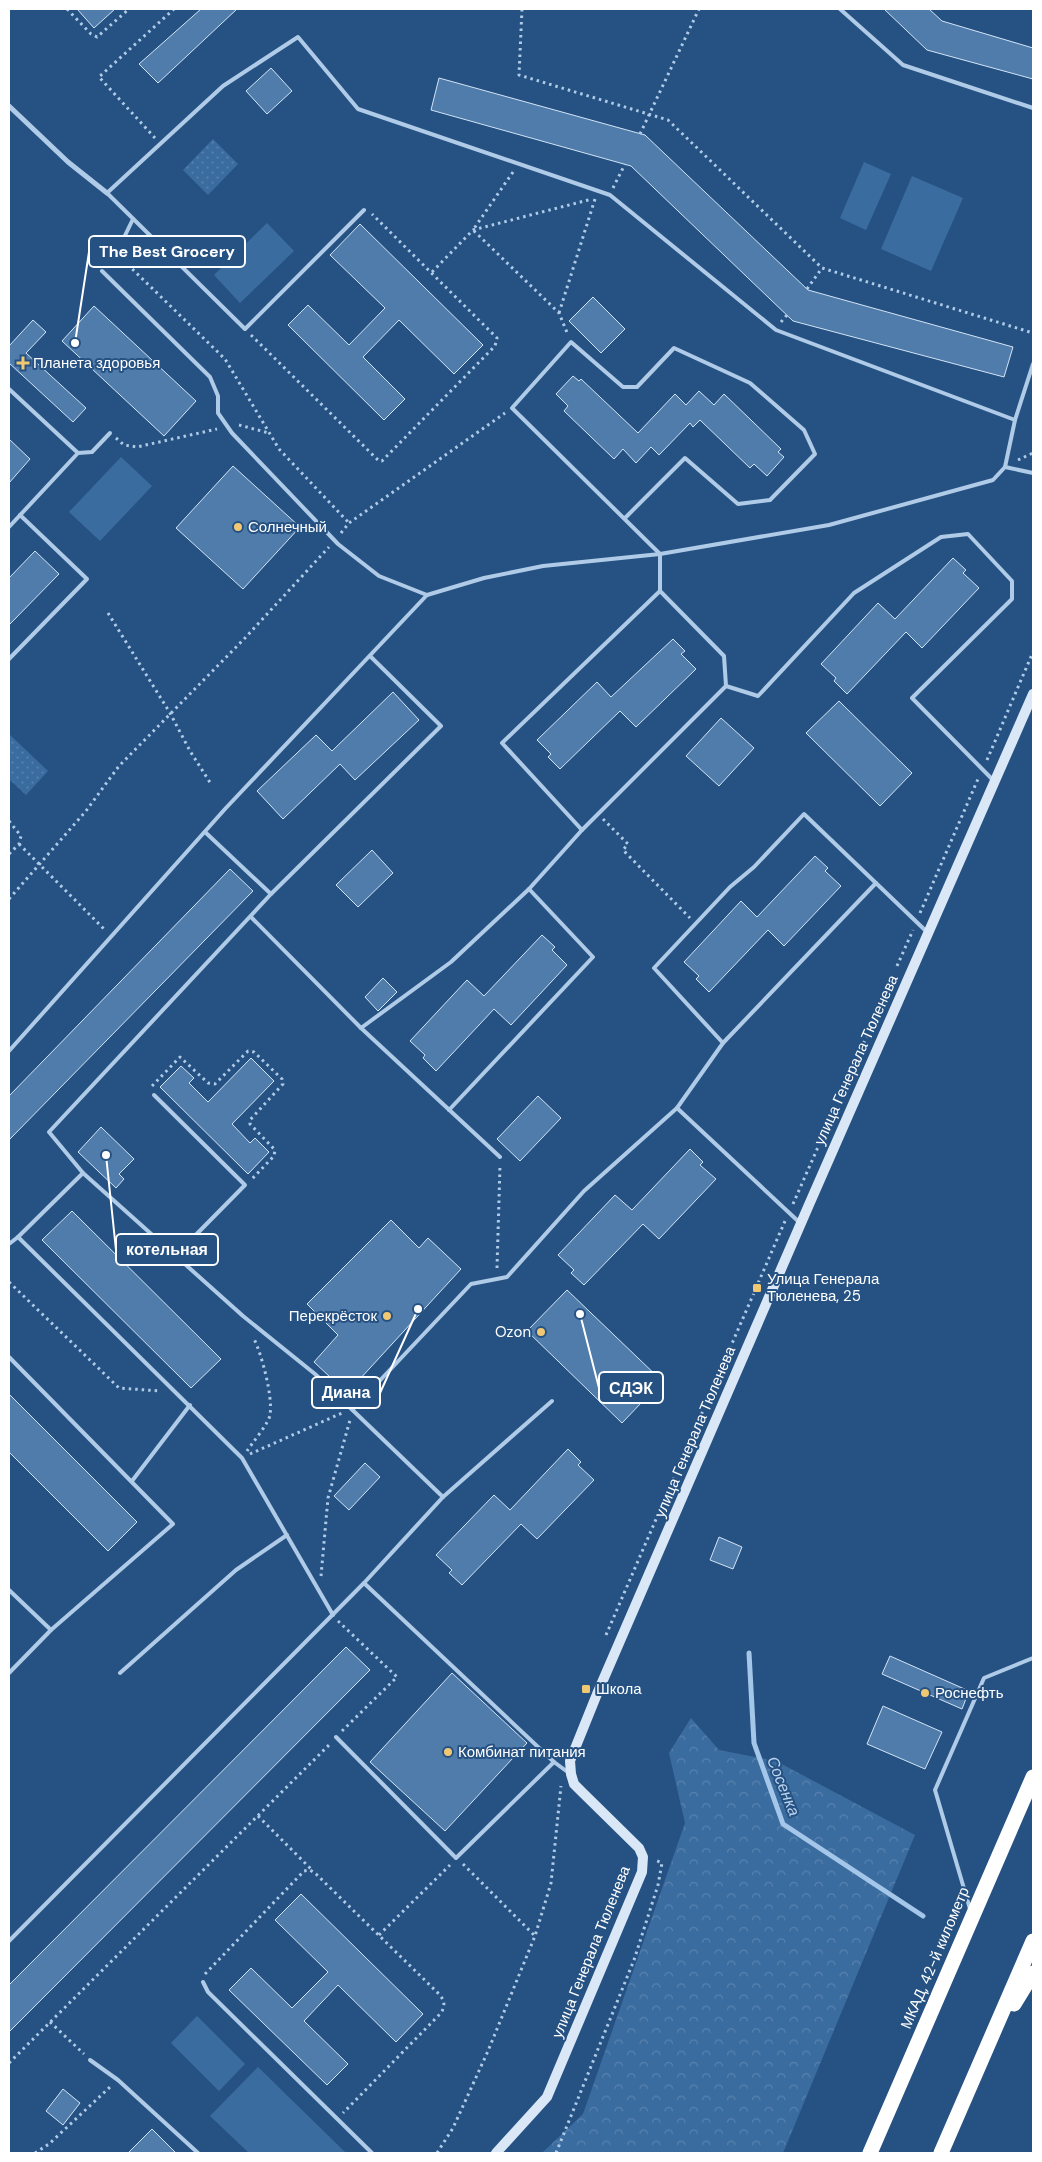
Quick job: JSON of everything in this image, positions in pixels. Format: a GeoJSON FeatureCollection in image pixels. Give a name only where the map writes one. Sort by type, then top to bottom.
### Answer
{"type":"FeatureCollection","features":[{"type":"Feature","properties":{"kind":"highway","name":"МКАД, 42-й километр"},"geometry":{"type":"LineString","coordinates":[[870,2153],[1033,1777]]}},
{"type":"Feature","properties":{"kind":"highway"},"geometry":{"type":"LineString","coordinates":[[941,2153],[1033,1941]]}},
{"type":"Feature","properties":{"kind":"highway"},"geometry":{"type":"LineString","coordinates":[[983,2057],[1033,1973]]}},
{"type":"Feature","properties":{"kind":"street"},"geometry":{"type":"LineString","coordinates":[[9,108],[68,162],[106,193]]}},
{"type":"Feature","properties":{"kind":"street","name":"улица Генерала Тюленева"},"geometry":{"type":"LineString","coordinates":[[496,2153],[547,2097],[642,1872],[644,1857],[639,1848],[574,1784],[570,1761],[597,1694],[801,1223],[1033,694]]}},
{"type":"Feature","properties":{"kind":"lane"},"geometry":{"type":"LineString","coordinates":[[840,9],[903,65],[1033,108]]}},
{"type":"Feature","properties":{"kind":"lane"},"geometry":{"type":"LineString","coordinates":[[364,210],[245,330],[106,193],[223,86],[298,36],[358,109],[610,194],[776,330],[1015,420]]}},
{"type":"Feature","properties":{"kind":"lane"},"geometry":{"type":"LineString","coordinates":[[116,254],[133,219]]}},
{"type":"Feature","properties":{"kind":"lane"},"geometry":{"type":"LineString","coordinates":[[102,271],[210,377],[218,396],[218,414],[232,434],[335,541],[380,576],[428,595]]}},
{"type":"Feature","properties":{"kind":"lane"},"geometry":{"type":"LineString","coordinates":[[361,1028],[451,962],[530,890],[582,830],[726,686],[724,656],[660,591],[660,554],[512,408],[571,342],[623,387],[638,387],[674,348],[750,383],[804,430],[815,454],[770,500],[738,504],[685,458],[625,518]]}},
{"type":"Feature","properties":{"kind":"lane"},"geometry":{"type":"LineString","coordinates":[[9,1051],[205,832],[428,595],[484,578],[542,566],[660,554],[829,525],[993,480],[1004,467],[1015,420],[1033,364]]}},
{"type":"Feature","properties":{"kind":"lane"},"geometry":{"type":"LineString","coordinates":[[9,389],[78,453]]}},
{"type":"Feature","properties":{"kind":"lane"},"geometry":{"type":"LineString","coordinates":[[9,527],[78,453],[92,452],[110,433]]}},
{"type":"Feature","properties":{"kind":"lane"},"geometry":{"type":"LineString","coordinates":[[1004,467],[1033,473]]}},
{"type":"Feature","properties":{"kind":"lane"},"geometry":{"type":"LineString","coordinates":[[9,659],[87,578],[20,516]]}},
{"type":"Feature","properties":{"kind":"lane"},"geometry":{"type":"LineString","coordinates":[[726,686],[758,696],[854,593],[940,537],[968,534],[1012,580],[1012,599],[912,698],[994,782]]}},
{"type":"Feature","properties":{"kind":"lane"},"geometry":{"type":"LineString","coordinates":[[582,830],[502,743],[660,591]]}},
{"type":"Feature","properties":{"kind":"lane"},"geometry":{"type":"LineString","coordinates":[[370,656],[440,726],[271,894],[49,1132],[84,1173],[243,1316],[314,1374],[353,1409],[443,1496]]}},
{"type":"Feature","properties":{"kind":"lane"},"geometry":{"type":"LineString","coordinates":[[723,1043],[654,968],[730,887],[754,867],[804,814],[928,933]]}},
{"type":"Feature","properties":{"kind":"lane"},"geometry":{"type":"LineString","coordinates":[[205,832],[271,894]]}},
{"type":"Feature","properties":{"kind":"lane"},"geometry":{"type":"LineString","coordinates":[[353,1409],[471,1284],[507,1277],[584,1191],[677,1108],[723,1043],[876,883]]}},
{"type":"Feature","properties":{"kind":"lane"},"geometry":{"type":"LineString","coordinates":[[449,1110],[594,957],[530,890]]}},
{"type":"Feature","properties":{"kind":"lane"},"geometry":{"type":"LineString","coordinates":[[250,917],[361,1028],[500,1157]]}},
{"type":"Feature","properties":{"kind":"lane"},"geometry":{"type":"LineString","coordinates":[[154,1095],[245,1185],[175,1256]]}},
{"type":"Feature","properties":{"kind":"lane"},"geometry":{"type":"LineString","coordinates":[[677,1108],[801,1223]]}},
{"type":"Feature","properties":{"kind":"lane"},"geometry":{"type":"LineString","coordinates":[[9,1244],[84,1173]]}},
{"type":"Feature","properties":{"kind":"lane"},"geometry":{"type":"LineString","coordinates":[[18,1237],[178,1392],[242,1458],[332,1615]]}},
{"type":"Feature","properties":{"kind":"lane"},"geometry":{"type":"LineString","coordinates":[[9,1357],[173,1524],[51,1630],[9,1673]]}},
{"type":"Feature","properties":{"kind":"lane"},"geometry":{"type":"LineString","coordinates":[[9,1941],[364,1583],[443,1496],[552,1401]]}},
{"type":"Feature","properties":{"kind":"lane"},"geometry":{"type":"LineString","coordinates":[[132,1481],[190,1404]]}},
{"type":"Feature","properties":{"kind":"lane"},"geometry":{"type":"LineString","coordinates":[[120,1673],[236,1570],[287,1535]]}},
{"type":"Feature","properties":{"kind":"lane"},"geometry":{"type":"LineString","coordinates":[[364,1583],[554,1762],[571,1774]]}},
{"type":"Feature","properties":{"kind":"lane"},"geometry":{"type":"LineString","coordinates":[[9,1590],[51,1630]]}},
{"type":"Feature","properties":{"kind":"lane"},"geometry":{"type":"LineString","coordinates":[[972,1916],[935,1790],[984,1678],[1033,1658]]}},
{"type":"Feature","properties":{"kind":"lane"},"geometry":{"type":"LineString","coordinates":[[336,1737],[456,1858],[554,1762]]}},
{"type":"Feature","properties":{"kind":"lane"},"geometry":{"type":"LineString","coordinates":[[203,1982],[208,1992],[372,2153]]}},
{"type":"Feature","properties":{"kind":"lane"},"geometry":{"type":"LineString","coordinates":[[90,2060],[118,2080],[198,2153]]}},
{"type":"Feature","properties":{"kind":"path"},"geometry":{"type":"LineString","coordinates":[[68,9],[91,34],[98,37],[129,9]]}},
{"type":"Feature","properties":{"kind":"path"},"geometry":{"type":"LineString","coordinates":[[160,144],[99,77],[174,9]]}},
{"type":"Feature","properties":{"kind":"path"},"geometry":{"type":"LineString","coordinates":[[522,9],[519,75],[668,120],[822,268],[1033,333]]}},
{"type":"Feature","properties":{"kind":"path"},"geometry":{"type":"LineString","coordinates":[[640,134],[699,9]]}},
{"type":"Feature","properties":{"kind":"path"},"geometry":{"type":"LineString","coordinates":[[432,272],[473,230],[520,164]]}},
{"type":"Feature","properties":{"kind":"path"},"geometry":{"type":"LineString","coordinates":[[473,230],[610,194],[625,164]]}},
{"type":"Feature","properties":{"kind":"path"},"geometry":{"type":"LineString","coordinates":[[559,313],[596,198]]}},
{"type":"Feature","properties":{"kind":"path"},"geometry":{"type":"LineString","coordinates":[[245,330],[381,461],[497,343],[496,335],[370,211],[364,210]]}},
{"type":"Feature","properties":{"kind":"path"},"geometry":{"type":"LineString","coordinates":[[473,230],[559,313],[571,342]]}},
{"type":"Feature","properties":{"kind":"path"},"geometry":{"type":"LineString","coordinates":[[116,254],[225,359],[279,448],[349,524]]}},
{"type":"Feature","properties":{"kind":"path"},"geometry":{"type":"LineString","coordinates":[[807,289],[822,268]]}},
{"type":"Feature","properties":{"kind":"path"},"geometry":{"type":"LineString","coordinates":[[9,899],[86,811],[119,766],[245,638],[349,524],[512,408]]}},
{"type":"Feature","properties":{"kind":"path"},"geometry":{"type":"LineString","coordinates":[[110,433],[124,445],[137,447],[218,428],[230,422],[270,434]]}},
{"type":"Feature","properties":{"kind":"path"},"geometry":{"type":"LineString","coordinates":[[108,613],[170,713],[190,751],[211,784]]}},
{"type":"Feature","properties":{"kind":"path"},"geometry":{"type":"LineString","coordinates":[[598,814],[628,844],[623,850],[696,923]]}},
{"type":"Feature","properties":{"kind":"path"},"geometry":{"type":"LineString","coordinates":[[9,821],[21,836],[19,844],[9,854]]}},
{"type":"Feature","properties":{"kind":"path"},"geometry":{"type":"LineString","coordinates":[[19,844],[112,937]]}},
{"type":"Feature","properties":{"kind":"path"},"geometry":{"type":"LineString","coordinates":[[154,1095],[150,1088],[180,1057],[211,1085],[217,1082],[250,1050],[275,1072],[283,1081],[283,1086],[250,1118],[249,1122],[274,1148],[275,1153],[245,1185]]}},
{"type":"Feature","properties":{"kind":"path"},"geometry":{"type":"LineString","coordinates":[[497,1268],[500,1157]]}},
{"type":"Feature","properties":{"kind":"path"},"geometry":{"type":"LineString","coordinates":[[9,1282],[119,1388],[178,1392]]}},
{"type":"Feature","properties":{"kind":"path"},"geometry":{"type":"LineString","coordinates":[[242,1458],[270,1416],[268,1388],[260,1352],[243,1316]]}},
{"type":"Feature","properties":{"kind":"path"},"geometry":{"type":"LineString","coordinates":[[242,1458],[353,1409]]}},
{"type":"Feature","properties":{"kind":"path"},"geometry":{"type":"LineString","coordinates":[[320,1592],[328,1498],[353,1409]]}},
{"type":"Feature","properties":{"kind":"path"},"geometry":{"type":"LineString","coordinates":[[9,2063],[397,1677],[332,1615]]}},
{"type":"Feature","properties":{"kind":"path"},"geometry":{"type":"LineString","coordinates":[[258,1816],[444,2000],[441,2013],[337,2119]]}},
{"type":"Feature","properties":{"kind":"path"},"geometry":{"type":"LineString","coordinates":[[556,2153],[634,1960],[658,1885],[662,1862],[644,1857]]}},
{"type":"Feature","properties":{"kind":"path"},"geometry":{"type":"LineString","coordinates":[[379,1935],[456,1858],[535,1936]]}},
{"type":"Feature","properties":{"kind":"path"},"geometry":{"type":"LineString","coordinates":[[203,1982],[205,1974],[304,1871],[310,1870],[316,1874]]}},
{"type":"Feature","properties":{"kind":"path"},"geometry":{"type":"LineString","coordinates":[[50,2022],[90,2060]]}},
{"type":"Feature","properties":{"kind":"path"},"geometry":{"type":"LineString","coordinates":[[35,2153],[49,2144],[118,2080]]}},
{"type":"Feature","properties":{"kind":"green space"},"geometry":{"type":"Polygon","coordinates":[[[213,139],[238,164],[208,195],[183,170],[213,139]]]}},
{"type":"Feature","properties":{"kind":"green space"},"geometry":{"type":"Polygon","coordinates":[[[864,162],[891,174],[866,230],[840,218],[864,162]]]}},
{"type":"Feature","properties":{"kind":"green space"},"geometry":{"type":"Polygon","coordinates":[[[912,176],[963,198],[931,271],[881,249],[912,176]]]}},
{"type":"Feature","properties":{"kind":"green space"},"geometry":{"type":"Polygon","coordinates":[[[267,223],[294,251],[240,303],[214,275],[267,223]]]}},
{"type":"Feature","properties":{"kind":"green space"},"geometry":{"type":"Polygon","coordinates":[[[121,457],[152,486],[100,541],[69,512],[121,457]]]}},
{"type":"Feature","properties":{"kind":"green space"},"geometry":{"type":"Polygon","coordinates":[[[9,734],[48,771],[26,795],[9,779],[9,734]]]}},
{"type":"Feature","properties":{"kind":"green space"},"geometry":{"type":"Polygon","coordinates":[[[691,1718],[719,1750],[776,1761],[915,1835],[783,2153],[542,2153],[583,2114],[685,1823],[669,1753],[691,1718]]]}},
{"type":"Feature","properties":{"kind":"green space"},"geometry":{"type":"Polygon","coordinates":[[[197,2016],[245,2064],[219,2091],[171,2043],[197,2016]]]}},
{"type":"Feature","properties":{"kind":"green space"},"geometry":{"type":"Polygon","coordinates":[[[258,2067],[346,2153],[249,2153],[210,2116],[258,2067]]]}},
{"type":"Feature","properties":{"kind":"building"},"geometry":{"type":"Polygon","coordinates":[[[77,9],[115,9],[94,28],[77,9]]]}},
{"type":"Feature","properties":{"kind":"building"},"geometry":{"type":"Polygon","coordinates":[[[201,9],[237,9],[158,83],[139,64],[201,9]]]}},
{"type":"Feature","properties":{"kind":"building"},"geometry":{"type":"Polygon","coordinates":[[[884,9],[929,9],[942,21],[1033,48],[1033,79],[927,50],[884,9]]]}},
{"type":"Feature","properties":{"kind":"building"},"geometry":{"type":"Polygon","coordinates":[[[271,68],[292,91],[267,114],[246,91],[271,68]]]}},
{"type":"Feature","properties":{"kind":"building"},"geometry":{"type":"Polygon","coordinates":[[[439,78],[645,135],[808,290],[1013,347],[1004,377],[793,321],[631,166],[431,110],[439,78]]]}},
{"type":"Feature","properties":{"kind":"building"},"geometry":{"type":"Polygon","coordinates":[[[360,224],[483,345],[454,374],[399,320],[363,357],[405,399],[384,420],[288,325],[308,305],[349,345],[385,308],[330,255],[360,224]]]}},
{"type":"Feature","properties":{"kind":"building"},"geometry":{"type":"Polygon","coordinates":[[[593,297],[625,329],[601,353],[569,321],[593,297]]]}},
{"type":"Feature","properties":{"kind":"building"},"geometry":{"type":"Polygon","coordinates":[[[94,306],[196,401],[164,436],[62,341],[94,306]]]}},
{"type":"Feature","properties":{"kind":"building"},"geometry":{"type":"Polygon","coordinates":[[[33,320],[46,332],[26,353],[86,408],[73,422],[9,363],[9,346],[33,320]]]}},
{"type":"Feature","properties":{"kind":"building"},"geometry":{"type":"Polygon","coordinates":[[[573,376],[579,381],[581,379],[638,433],[675,394],[686,405],[699,391],[714,405],[724,394],[781,449],[778,452],[784,457],[767,476],[754,464],[750,468],[700,420],[693,427],[690,423],[659,455],[651,447],[636,463],[623,449],[614,459],[564,411],[568,406],[556,394],[573,376]]]}},
{"type":"Feature","properties":{"kind":"building"},"geometry":{"type":"Polygon","coordinates":[[[9,439],[30,459],[9,483],[9,439]]]}},
{"type":"Feature","properties":{"kind":"building","name":"Солнечный"},"geometry":{"type":"Polygon","coordinates":[[[233,466],[300,527],[243,589],[176,528],[233,466]]]}},
{"type":"Feature","properties":{"kind":"building"},"geometry":{"type":"Polygon","coordinates":[[[35,551],[59,574],[9,625],[9,578],[35,551]]]}},
{"type":"Feature","properties":{"kind":"building"},"geometry":{"type":"Polygon","coordinates":[[[953,558],[966,570],[963,573],[979,588],[922,648],[906,632],[847,694],[834,681],[836,678],[821,664],[878,603],[895,619],[953,558]]]}},
{"type":"Feature","properties":{"kind":"building"},"geometry":{"type":"Polygon","coordinates":[[[673,639],[685,651],[681,654],[696,669],[636,727],[620,711],[560,769],[548,757],[551,754],[537,740],[597,682],[611,697],[673,639]]]}},
{"type":"Feature","properties":{"kind":"building"},"geometry":{"type":"Polygon","coordinates":[[[393,692],[419,720],[355,780],[340,764],[283,819],[257,791],[316,735],[332,751],[393,692]]]}},
{"type":"Feature","properties":{"kind":"building"},"geometry":{"type":"Polygon","coordinates":[[[839,701],[912,773],[880,806],[806,733],[839,701]]]}},
{"type":"Feature","properties":{"kind":"building"},"geometry":{"type":"Polygon","coordinates":[[[721,718],[754,748],[719,786],[686,756],[721,718]]]}},
{"type":"Feature","properties":{"kind":"building"},"geometry":{"type":"Polygon","coordinates":[[[372,850],[393,873],[358,907],[336,885],[372,850]]]}},
{"type":"Feature","properties":{"kind":"building"},"geometry":{"type":"Polygon","coordinates":[[[815,856],[828,868],[825,871],[841,886],[784,946],[768,930],[709,992],[696,979],[699,976],[684,962],[741,901],[757,917],[815,856]]]}},
{"type":"Feature","properties":{"kind":"building"},"geometry":{"type":"Polygon","coordinates":[[[230,869],[253,891],[9,1140],[9,1096],[230,869]]]}},
{"type":"Feature","properties":{"kind":"building"},"geometry":{"type":"Polygon","coordinates":[[[542,935],[555,947],[552,950],[567,965],[511,1025],[494,1009],[436,1071],[423,1058],[425,1055],[410,1041],[467,980],[484,996],[542,935]]]}},
{"type":"Feature","properties":{"kind":"building"},"geometry":{"type":"Polygon","coordinates":[[[383,978],[397,992],[378,1011],[365,997],[383,978]]]}},
{"type":"Feature","properties":{"kind":"building"},"geometry":{"type":"Polygon","coordinates":[[[251,1058],[274,1081],[232,1124],[250,1143],[255,1138],[269,1152],[248,1174],[160,1087],[181,1066],[194,1078],[189,1083],[208,1102],[251,1058]]]}},
{"type":"Feature","properties":{"kind":"building"},"geometry":{"type":"Polygon","coordinates":[[[538,1096],[561,1118],[520,1161],[497,1139],[538,1096]]]}},
{"type":"Feature","properties":{"kind":"building"},"geometry":{"type":"Polygon","coordinates":[[[101,1127],[134,1159],[119,1174],[124,1179],[116,1188],[78,1152],[101,1127]]]}},
{"type":"Feature","properties":{"kind":"building"},"geometry":{"type":"Polygon","coordinates":[[[690,1149],[703,1162],[700,1165],[716,1179],[659,1239],[643,1224],[584,1285],[571,1273],[574,1270],[558,1255],[615,1195],[632,1210],[690,1149]]]}},
{"type":"Feature","properties":{"kind":"building"},"geometry":{"type":"Polygon","coordinates":[[[72,1211],[221,1359],[191,1388],[42,1240],[72,1211]]]}},
{"type":"Feature","properties":{"kind":"building","name":"Перекрёсток"},"geometry":{"type":"Polygon","coordinates":[[[391,1220],[419,1248],[428,1238],[461,1269],[347,1393],[314,1362],[338,1335],[307,1304],[391,1220]]]}},
{"type":"Feature","properties":{"kind":"building"},"geometry":{"type":"Polygon","coordinates":[[[567,1290],[662,1381],[622,1423],[527,1331],[567,1290]]]}},
{"type":"Feature","properties":{"kind":"building"},"geometry":{"type":"Polygon","coordinates":[[[9,1394],[137,1522],[108,1551],[9,1452],[9,1394]]]}},
{"type":"Feature","properties":{"kind":"building"},"geometry":{"type":"Polygon","coordinates":[[[568,1449],[581,1462],[578,1465],[594,1480],[537,1539],[521,1524],[462,1585],[449,1573],[452,1570],[436,1555],[494,1495],[510,1510],[568,1449]]]}},
{"type":"Feature","properties":{"kind":"building"},"geometry":{"type":"Polygon","coordinates":[[[365,1463],[380,1477],[349,1510],[334,1496],[365,1463]]]}},
{"type":"Feature","properties":{"kind":"building"},"geometry":{"type":"Polygon","coordinates":[[[719,1537],[742,1547],[733,1569],[710,1560],[719,1537]]]}},
{"type":"Feature","properties":{"kind":"building"},"geometry":{"type":"Polygon","coordinates":[[[346,1647],[370,1670],[9,2032],[9,1985],[346,1647]]]}},
{"type":"Feature","properties":{"kind":"building"},"geometry":{"type":"Polygon","coordinates":[[[890,1656],[969,1691],[962,1709],[882,1674],[890,1656]]]}},
{"type":"Feature","properties":{"kind":"building","name":"Комбинат питания"},"geometry":{"type":"Polygon","coordinates":[[[452,1673],[527,1743],[445,1831],[370,1762],[452,1673]]]}},
{"type":"Feature","properties":{"kind":"building"},"geometry":{"type":"Polygon","coordinates":[[[883,1706],[942,1732],[925,1769],[867,1744],[883,1706]]]}},
{"type":"Feature","properties":{"kind":"building"},"geometry":{"type":"Polygon","coordinates":[[[301,1894],[423,2014],[396,2042],[338,1985],[304,2021],[348,2064],[327,2085],[229,1990],[251,1968],[292,2008],[328,1972],[275,1920],[301,1894]]]}},
{"type":"Feature","properties":{"kind":"building"},"geometry":{"type":"Polygon","coordinates":[[[63,2089],[80,2103],[63,2125],[46,2111],[63,2089]]]}},
{"type":"Feature","properties":{"kind":"building"},"geometry":{"type":"Polygon","coordinates":[[[152,2129],[176,2153],[128,2153],[152,2129]]]}},
{"type":"Feature","properties":{"kind":"waterway","name":"Сосенка"},"geometry":{"type":"LineString","coordinates":[[749,1653],[754,1743],[783,1824],[923,1916]]}},
{"type":"Feature","properties":{"kind":"place","name":"The Best Grocery"},"geometry":{"type":"Point","coordinates":[75,343]}},
{"type":"Feature","properties":{"kind":"place","name":"Планета здоровья"},"geometry":{"type":"Point","coordinates":[23,363]}},
{"type":"Feature","properties":{"kind":"place","name":"Солнечный"},"geometry":{"type":"Point","coordinates":[238,527]}},
{"type":"Feature","properties":{"kind":"place","name":"котельная"},"geometry":{"type":"Point","coordinates":[106,1155]}},
{"type":"Feature","properties":{"kind":"place","name":"Улица Генерала Тюленева, 25"},"geometry":{"type":"Point","coordinates":[757,1288]}},
{"type":"Feature","properties":{"kind":"place","name":"Диана"},"geometry":{"type":"Point","coordinates":[418,1309]}},
{"type":"Feature","properties":{"kind":"place","name":"СДЭК"},"geometry":{"type":"Point","coordinates":[580,1314]}},
{"type":"Feature","properties":{"kind":"place","name":"Перекрёсток"},"geometry":{"type":"Point","coordinates":[387,1316]}},
{"type":"Feature","properties":{"kind":"place","name":"Ozon"},"geometry":{"type":"Point","coordinates":[541,1332]}},
{"type":"Feature","properties":{"kind":"place","name":"Школа"},"geometry":{"type":"Point","coordinates":[586,1689]}},
{"type":"Feature","properties":{"kind":"place","name":"Роснефть"},"geometry":{"type":"Point","coordinates":[925,1693]}},
{"type":"Feature","properties":{"kind":"place","name":"Комбинат питания"},"geometry":{"type":"Point","coordinates":[448,1752]}}]}
